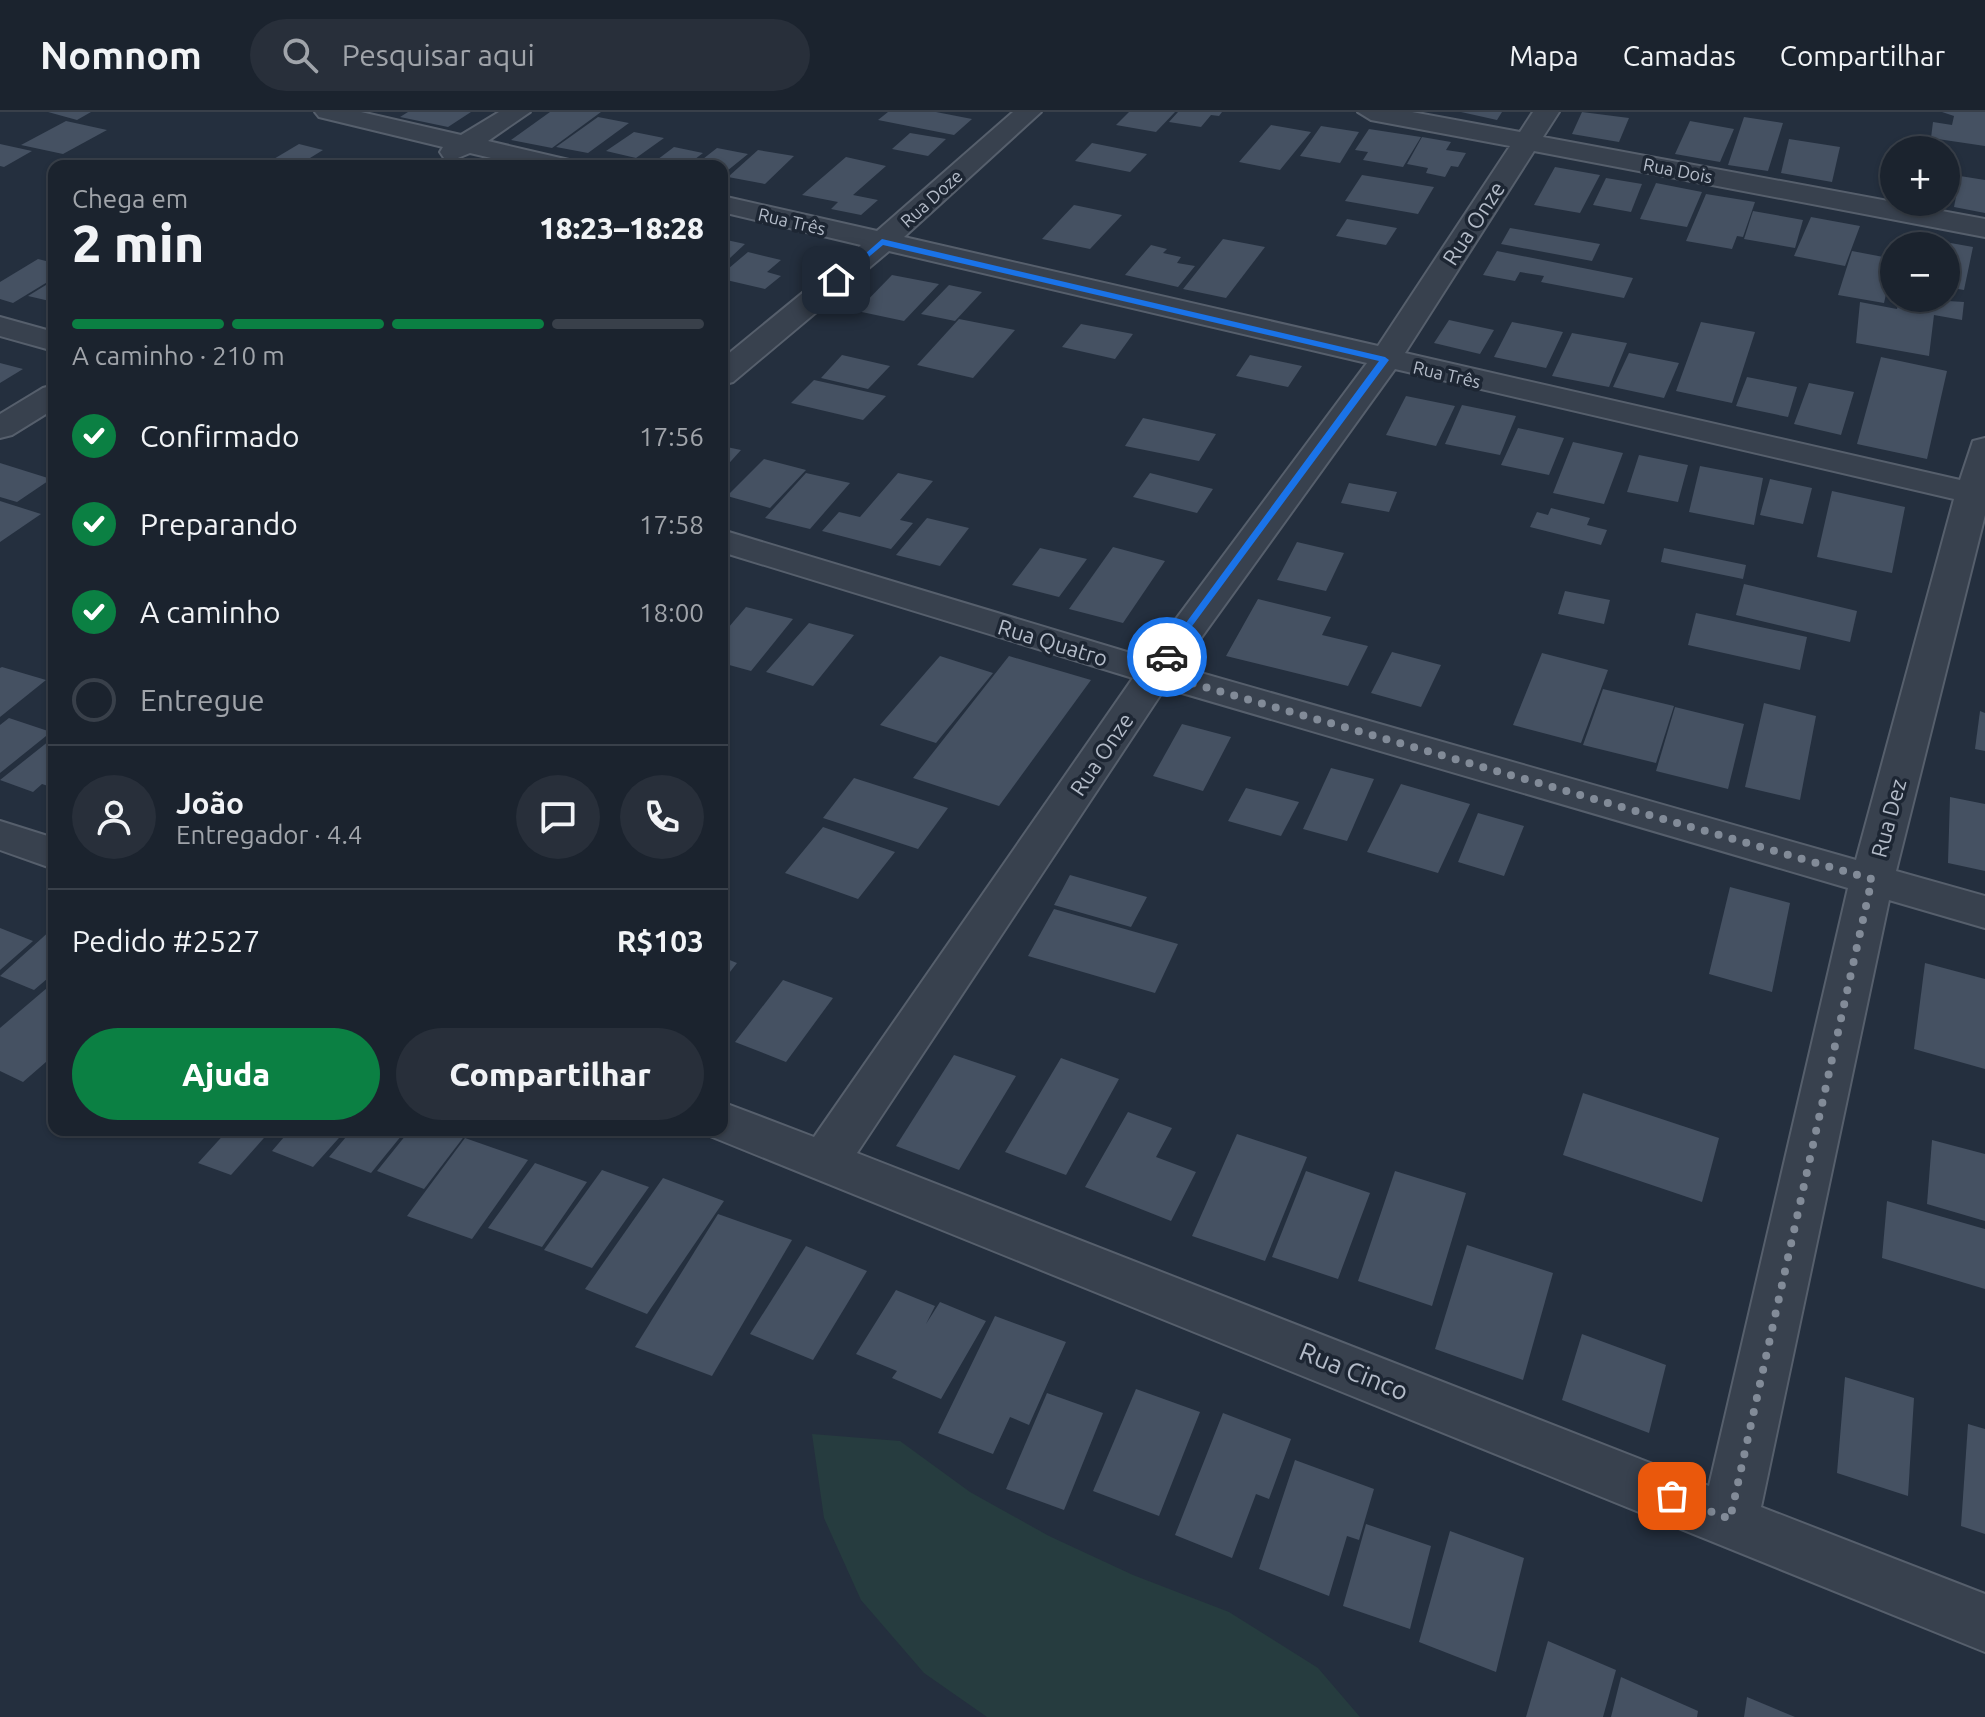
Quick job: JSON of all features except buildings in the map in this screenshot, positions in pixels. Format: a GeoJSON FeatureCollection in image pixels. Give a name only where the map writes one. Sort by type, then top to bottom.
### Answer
{"type":"FeatureCollection","features":[{"type":"Feature","properties":{"kind":"street"},"geometry":{"type":"LineString","coordinates":[[328,112],[534,160]]}},
{"type":"Feature","properties":{"kind":"street"},"geometry":{"type":"LineString","coordinates":[[440,160],[517,112]]}},
{"type":"Feature","properties":{"kind":"street","name":"Rua Doze"},"geometry":{"type":"LineString","coordinates":[[728,370],[882,242],[1028,112]]}},
{"type":"Feature","properties":{"kind":"street","name":"Rua Dois"},"geometry":{"type":"LineString","coordinates":[[1371,112],[1536,127],[1985,228]]}},
{"type":"Feature","properties":{"kind":"street","name":"Rua Onze"},"geometry":{"type":"LineString","coordinates":[[824,1162],[1156,673],[1385,360],[1536,127]]}},
{"type":"Feature","properties":{"kind":"street","name":"Rua Três"},"geometry":{"type":"LineString","coordinates":[[728,205],[1385,360],[1979,495]]}},
{"type":"Feature","properties":{"kind":"street"},"geometry":{"type":"LineString","coordinates":[[0,326],[48,340]]}},
{"type":"Feature","properties":{"kind":"street"},"geometry":{"type":"LineString","coordinates":[[0,428],[48,399]]}},
{"type":"Feature","properties":{"kind":"street","name":"Rua Dez"},"geometry":{"type":"LineString","coordinates":[[1730,1519],[1872,879],[1979,495],[1985,448]]}},
{"type":"Feature","properties":{"kind":"street","name":"Rua Quatro"},"geometry":{"type":"LineString","coordinates":[[728,543],[1156,673],[1985,912]]}},
{"type":"Feature","properties":{"kind":"street"},"geometry":{"type":"LineString","coordinates":[[0,835],[48,852]]}},
{"type":"Feature","properties":{"kind":"street","name":"Rua Cinco"},"geometry":{"type":"LineString","coordinates":[[728,1123],[1730,1519],[1985,1623]]}},
{"type":"Feature","properties":{"kind":"green space"},"geometry":{"type":"Polygon","coordinates":[[[812,1434],[900,1441],[970,1492],[1049,1536],[1133,1575],[1229,1612],[1318,1668],[1360,1717],[987,1717],[924,1673],[861,1600],[824,1518],[812,1434]]]}},
{"type":"Feature","properties":{"kind":"way so far"},"geometry":{"type":"LineString","coordinates":[[1167,657],[1156,673],[1872,879],[1730,1519],[1672,1496]]}},
{"type":"Feature","properties":{"kind":"route"},"geometry":{"type":"LineString","coordinates":[[836,280],[882,242],[1385,360],[1167,657]]}}]}
